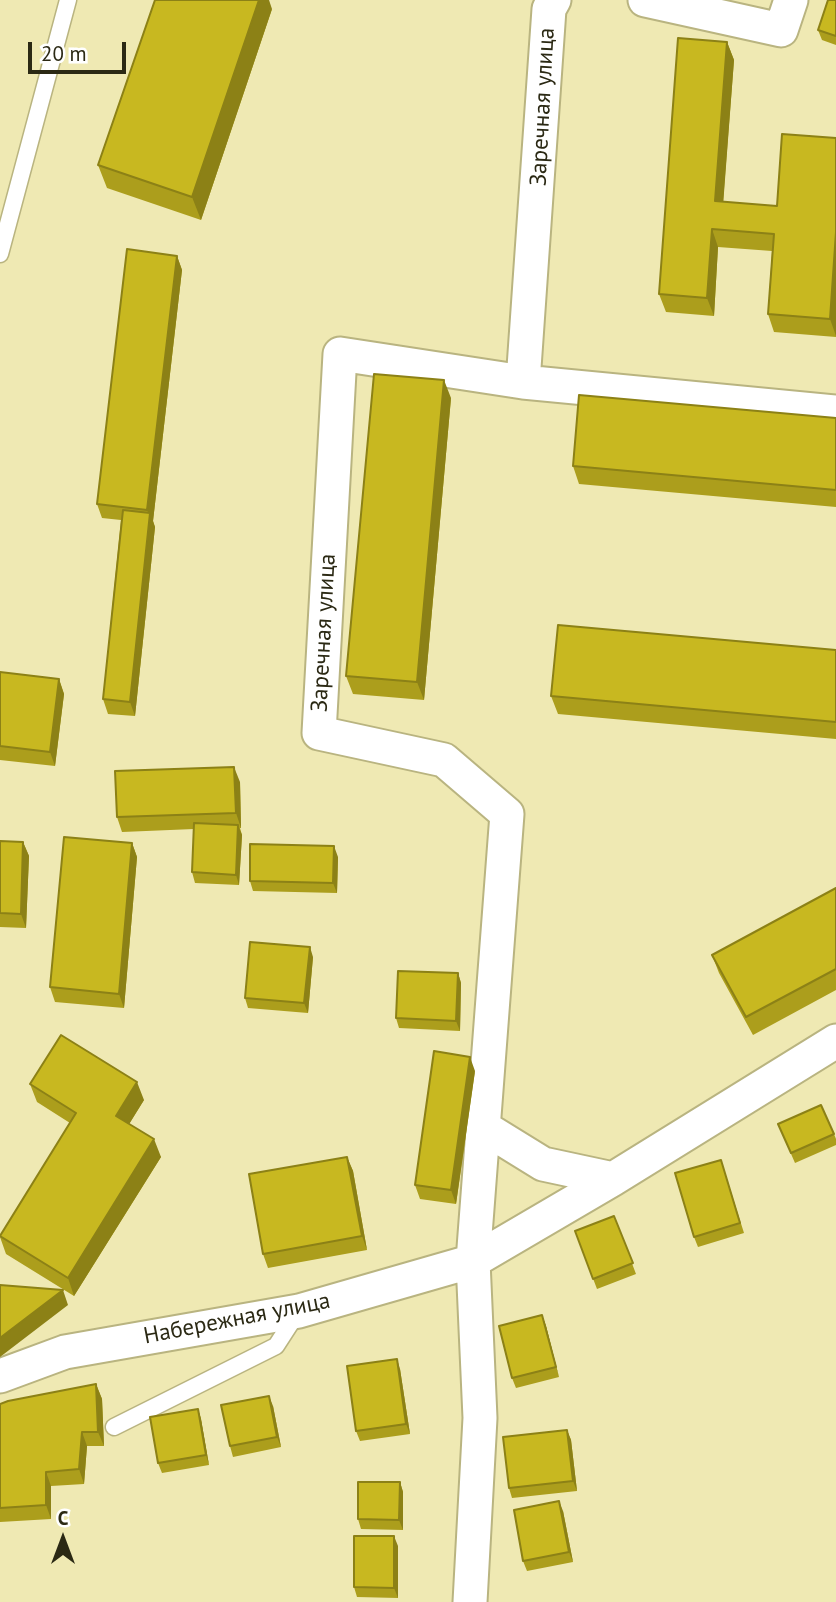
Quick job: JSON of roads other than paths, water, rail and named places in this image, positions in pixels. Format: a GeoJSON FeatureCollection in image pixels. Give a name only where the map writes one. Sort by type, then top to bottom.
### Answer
{"type":"FeatureCollection","features":[{"type":"Feature","properties":{"kind":"street","name":"Заречная улица"},"geometry":{"type":"LineString","coordinates":[[523,382],[549,9],[554,0]]}},
{"type":"Feature","properties":{"kind":"street"},"geometry":{"type":"LineString","coordinates":[[645,0],[781,30],[791,0]]}},
{"type":"Feature","properties":{"kind":"street","name":"Заречная улица"},"geometry":{"type":"LineString","coordinates":[[473,1261],[507,814],[444,760],[319,733],[340,354],[523,382],[836,412]]}},
{"type":"Feature","properties":{"kind":"street","name":"Набережная улица"},"geometry":{"type":"LineString","coordinates":[[0,1376],[65,1352],[299,1311],[473,1261],[613,1179],[836,1041]]}},
{"type":"Feature","properties":{"kind":"street"},"geometry":{"type":"LineString","coordinates":[[483,1127],[542,1164],[613,1179]]}},
{"type":"Feature","properties":{"kind":"street"},"geometry":{"type":"LineString","coordinates":[[470,1602],[480,1418],[473,1261]]}},
{"type":"Feature","properties":{"kind":"lane"},"geometry":{"type":"LineString","coordinates":[[0,254],[68,0]]}},
{"type":"Feature","properties":{"kind":"lane"},"geometry":{"type":"LineString","coordinates":[[114,1427],[276,1346],[299,1311]]}}]}
